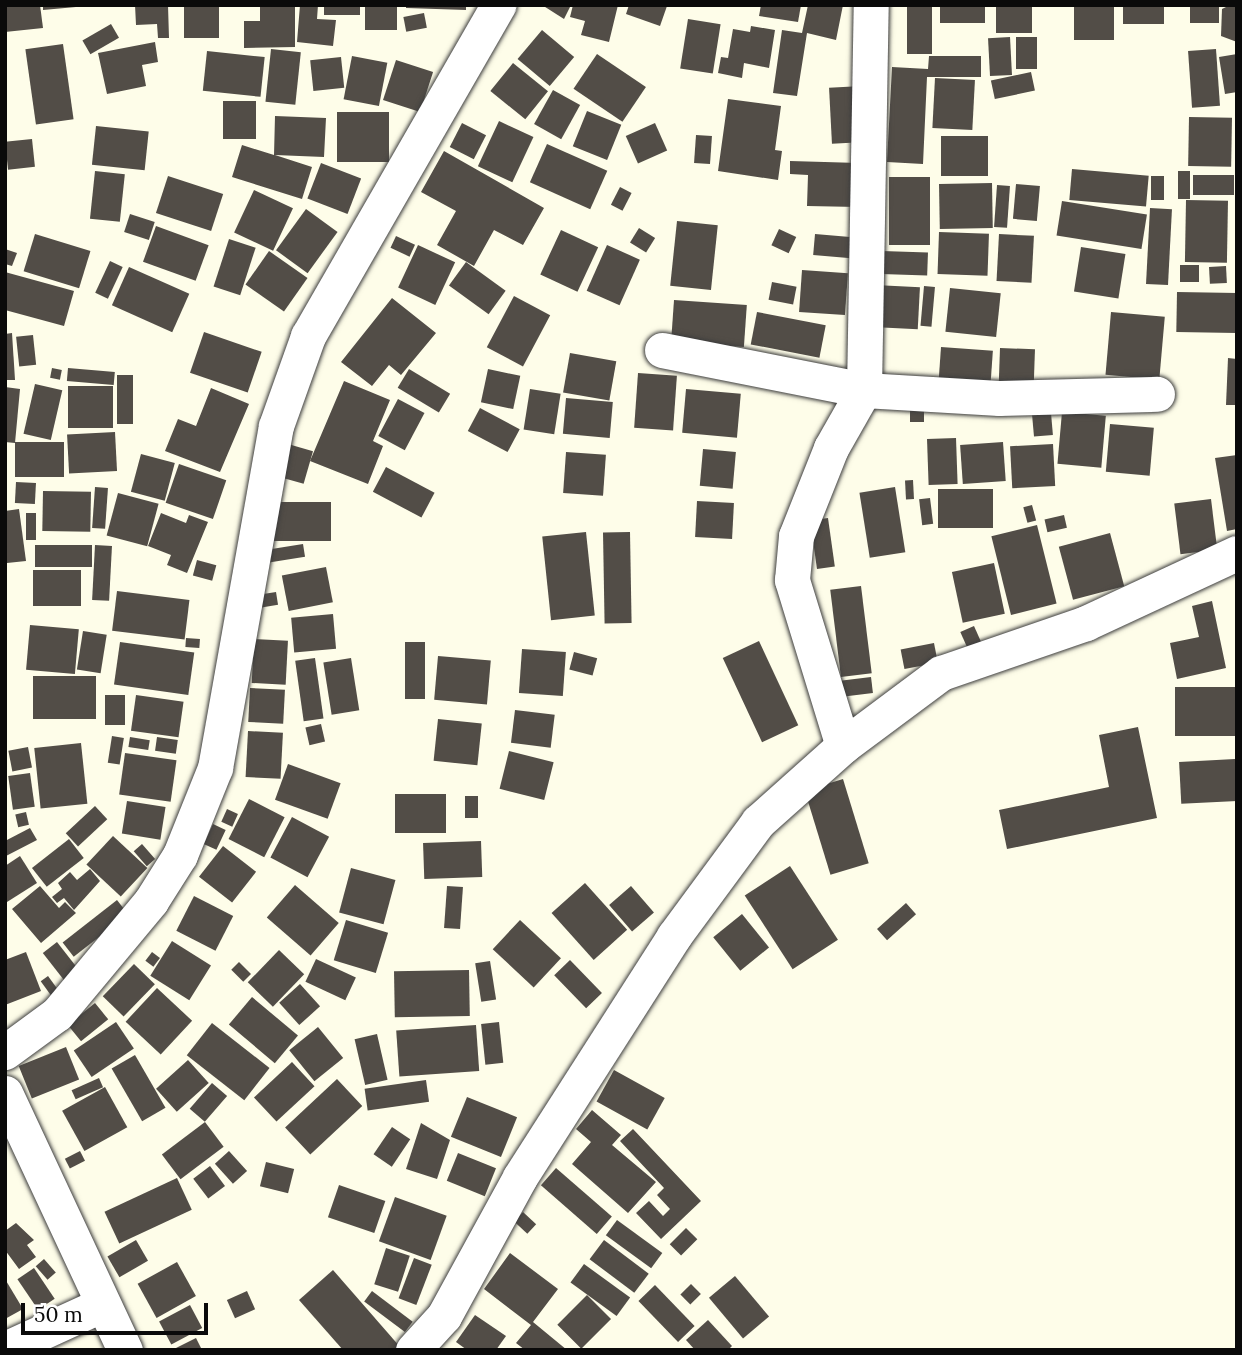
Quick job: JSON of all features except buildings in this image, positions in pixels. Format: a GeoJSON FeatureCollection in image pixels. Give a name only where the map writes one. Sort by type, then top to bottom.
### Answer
{"type":"FeatureCollection","features":[{"type":"Feature","properties":{"kind":"street"},"geometry":{"type":"LineString","coordinates":[[5,1052],[57,1014],[143,910],[180,855],[215,768],[276,426],[308,336],[498,5]]}},
{"type":"Feature","properties":{"kind":"street"},"geometry":{"type":"LineString","coordinates":[[843,746],[792,580],[796,536],[831,448],[864,390],[871,5]]}},
{"type":"Feature","properties":{"kind":"street"},"geometry":{"type":"LineString","coordinates":[[662,350],[864,390],[999,398],[1157,394]]}},
{"type":"Feature","properties":{"kind":"street"},"geometry":{"type":"LineString","coordinates":[[412,1350],[444,1316],[520,1177],[674,936],[758,822],[843,746],[941,674],[1086,623],[1237,553]]}},
{"type":"Feature","properties":{"kind":"street"},"geometry":{"type":"LineString","coordinates":[[5,1093],[101,1305],[125,1350]]}},
{"type":"Feature","properties":{"kind":"street"},"geometry":{"type":"LineString","coordinates":[[5,1349],[101,1305]]}}]}
